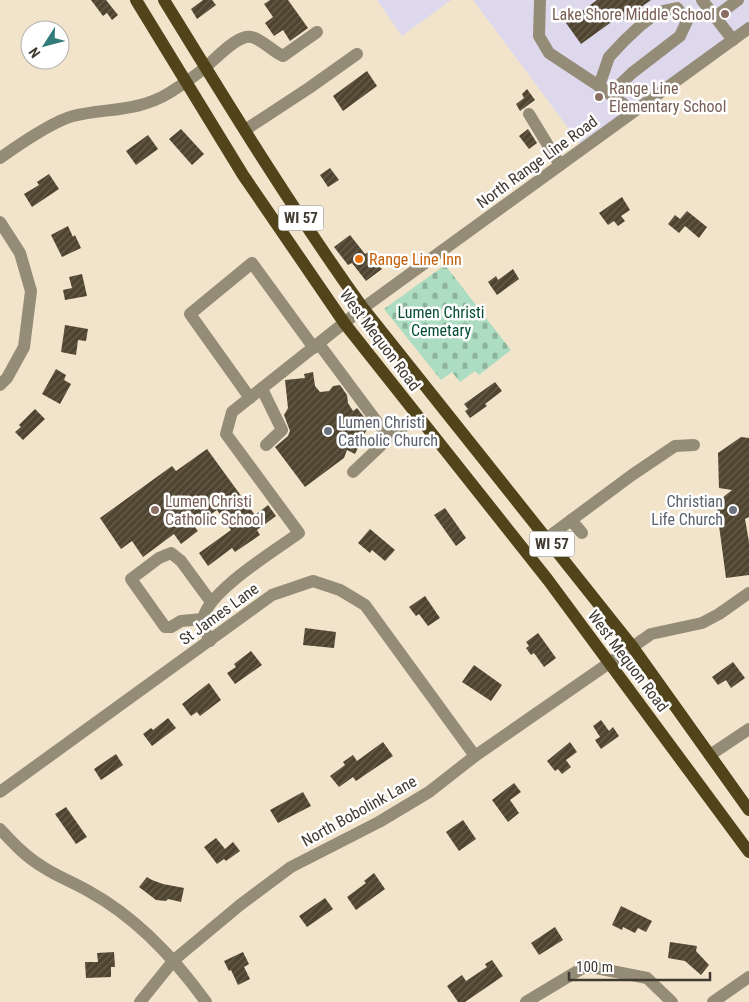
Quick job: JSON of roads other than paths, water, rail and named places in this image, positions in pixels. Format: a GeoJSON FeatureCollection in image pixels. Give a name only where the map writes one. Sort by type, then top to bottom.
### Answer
{"type":"FeatureCollection","features":[{"type":"Feature","properties":{"kind":"main road","name":"West Mequon Road"},"geometry":{"type":"LineString","coordinates":[[136,0],[261,204],[345,324],[490,505],[749,852]]}},
{"type":"Feature","properties":{"kind":"main road","name":"West Mequon Road"},"geometry":{"type":"LineString","coordinates":[[164,0],[244,130],[328,259],[363,308],[632,646],[749,810]]}},
{"type":"Feature","properties":{"kind":"street"},"geometry":{"type":"LineString","coordinates":[[540,0],[539,36],[549,53],[634,112]]}},
{"type":"Feature","properties":{"kind":"street"},"geometry":{"type":"LineString","coordinates":[[702,0],[732,40]]}},
{"type":"Feature","properties":{"kind":"street"},"geometry":{"type":"LineString","coordinates":[[715,17],[738,0]]}},
{"type":"Feature","properties":{"kind":"street"},"geometry":{"type":"LineString","coordinates":[[599,86],[609,57],[624,41],[640,25],[658,12],[677,8],[687,21],[680,36],[632,72],[610,94]]}},
{"type":"Feature","properties":{"kind":"street","name":"North Range Line Road"},"geometry":{"type":"LineString","coordinates":[[211,602],[229,584],[299,533],[226,434],[232,412],[363,308],[749,28]]}},
{"type":"Feature","properties":{"kind":"street"},"geometry":{"type":"LineString","coordinates":[[0,158],[55,124],[72,117],[120,110],[148,103],[168,94],[187,82],[237,41],[245,37],[254,37],[283,56],[317,32]]}},
{"type":"Feature","properties":{"kind":"street"},"geometry":{"type":"LineString","coordinates":[[244,130],[357,54]]}},
{"type":"Feature","properties":{"kind":"street"},"geometry":{"type":"LineString","coordinates":[[530,114],[560,164]]}},
{"type":"Feature","properties":{"kind":"street"},"geometry":{"type":"LineString","coordinates":[[0,222],[20,254],[31,291],[24,347],[7,378],[0,385]]}},
{"type":"Feature","properties":{"kind":"street"},"geometry":{"type":"LineString","coordinates":[[250,398],[190,314],[252,263],[389,438]]}},
{"type":"Feature","properties":{"kind":"street"},"geometry":{"type":"LineString","coordinates":[[262,389],[282,430],[266,445]]}},
{"type":"Feature","properties":{"kind":"street"},"geometry":{"type":"LineString","coordinates":[[353,472],[389,438],[417,416]]}},
{"type":"Feature","properties":{"kind":"street"},"geometry":{"type":"LineString","coordinates":[[547,538],[632,475],[675,446],[694,445]]}},
{"type":"Feature","properties":{"kind":"street"},"geometry":{"type":"LineString","coordinates":[[571,520],[582,534]]}},
{"type":"Feature","properties":{"kind":"street"},"geometry":{"type":"LineString","coordinates":[[203,619],[181,621],[171,627],[165,627],[131,578],[158,558],[171,553],[181,561],[211,602],[202,624],[210,641]]}},
{"type":"Feature","properties":{"kind":"street","name":"St James Lane"},"geometry":{"type":"LineString","coordinates":[[0,792],[272,595],[313,582],[340,590],[365,605],[474,756]]}},
{"type":"Feature","properties":{"kind":"street","name":"North Bobolink Lane"},"geometry":{"type":"LineString","coordinates":[[140,1002],[174,960],[240,905],[291,866],[396,812],[428,792],[474,756],[650,634],[702,623],[720,614],[749,593]]}},
{"type":"Feature","properties":{"kind":"street"},"geometry":{"type":"LineString","coordinates":[[710,756],[749,729]]}},
{"type":"Feature","properties":{"kind":"street"},"geometry":{"type":"LineString","coordinates":[[0,829],[34,862],[90,892],[114,907],[137,926],[174,960],[206,1002]]}},
{"type":"Feature","properties":{"kind":"street"},"geometry":{"type":"LineString","coordinates":[[526,1002],[586,966],[646,978],[672,1002]]}},
{"type":"Feature","properties":{"kind":"street"},"geometry":{"type":"LineString","coordinates":[[713,1002],[749,977]]}},
{"type":"Feature","properties":{"kind":"place","name":"Lake Shore Middle School"},"geometry":{"type":"Point","coordinates":[725,14]}},
{"type":"Feature","properties":{"kind":"place","name":"Range Line Elementary School"},"geometry":{"type":"Point","coordinates":[599,97]}},
{"type":"Feature","properties":{"kind":"place","name":"Range Line Inn"},"geometry":{"type":"Point","coordinates":[359,259]}},
{"type":"Feature","properties":{"kind":"place","name":"Lumen Christi Catholic Church"},"geometry":{"type":"Point","coordinates":[328,431]}},
{"type":"Feature","properties":{"kind":"place","name":"Lumen Christi Catholic School"},"geometry":{"type":"Point","coordinates":[155,510]}},
{"type":"Feature","properties":{"kind":"place","name":"Christian Life Church"},"geometry":{"type":"Point","coordinates":[733,510]}},
{"type":"Feature","properties":{"kind":"park label","name":"Lumen Christi Cemetary"},"geometry":{"type":"Point","coordinates":[441,321]}}]}
